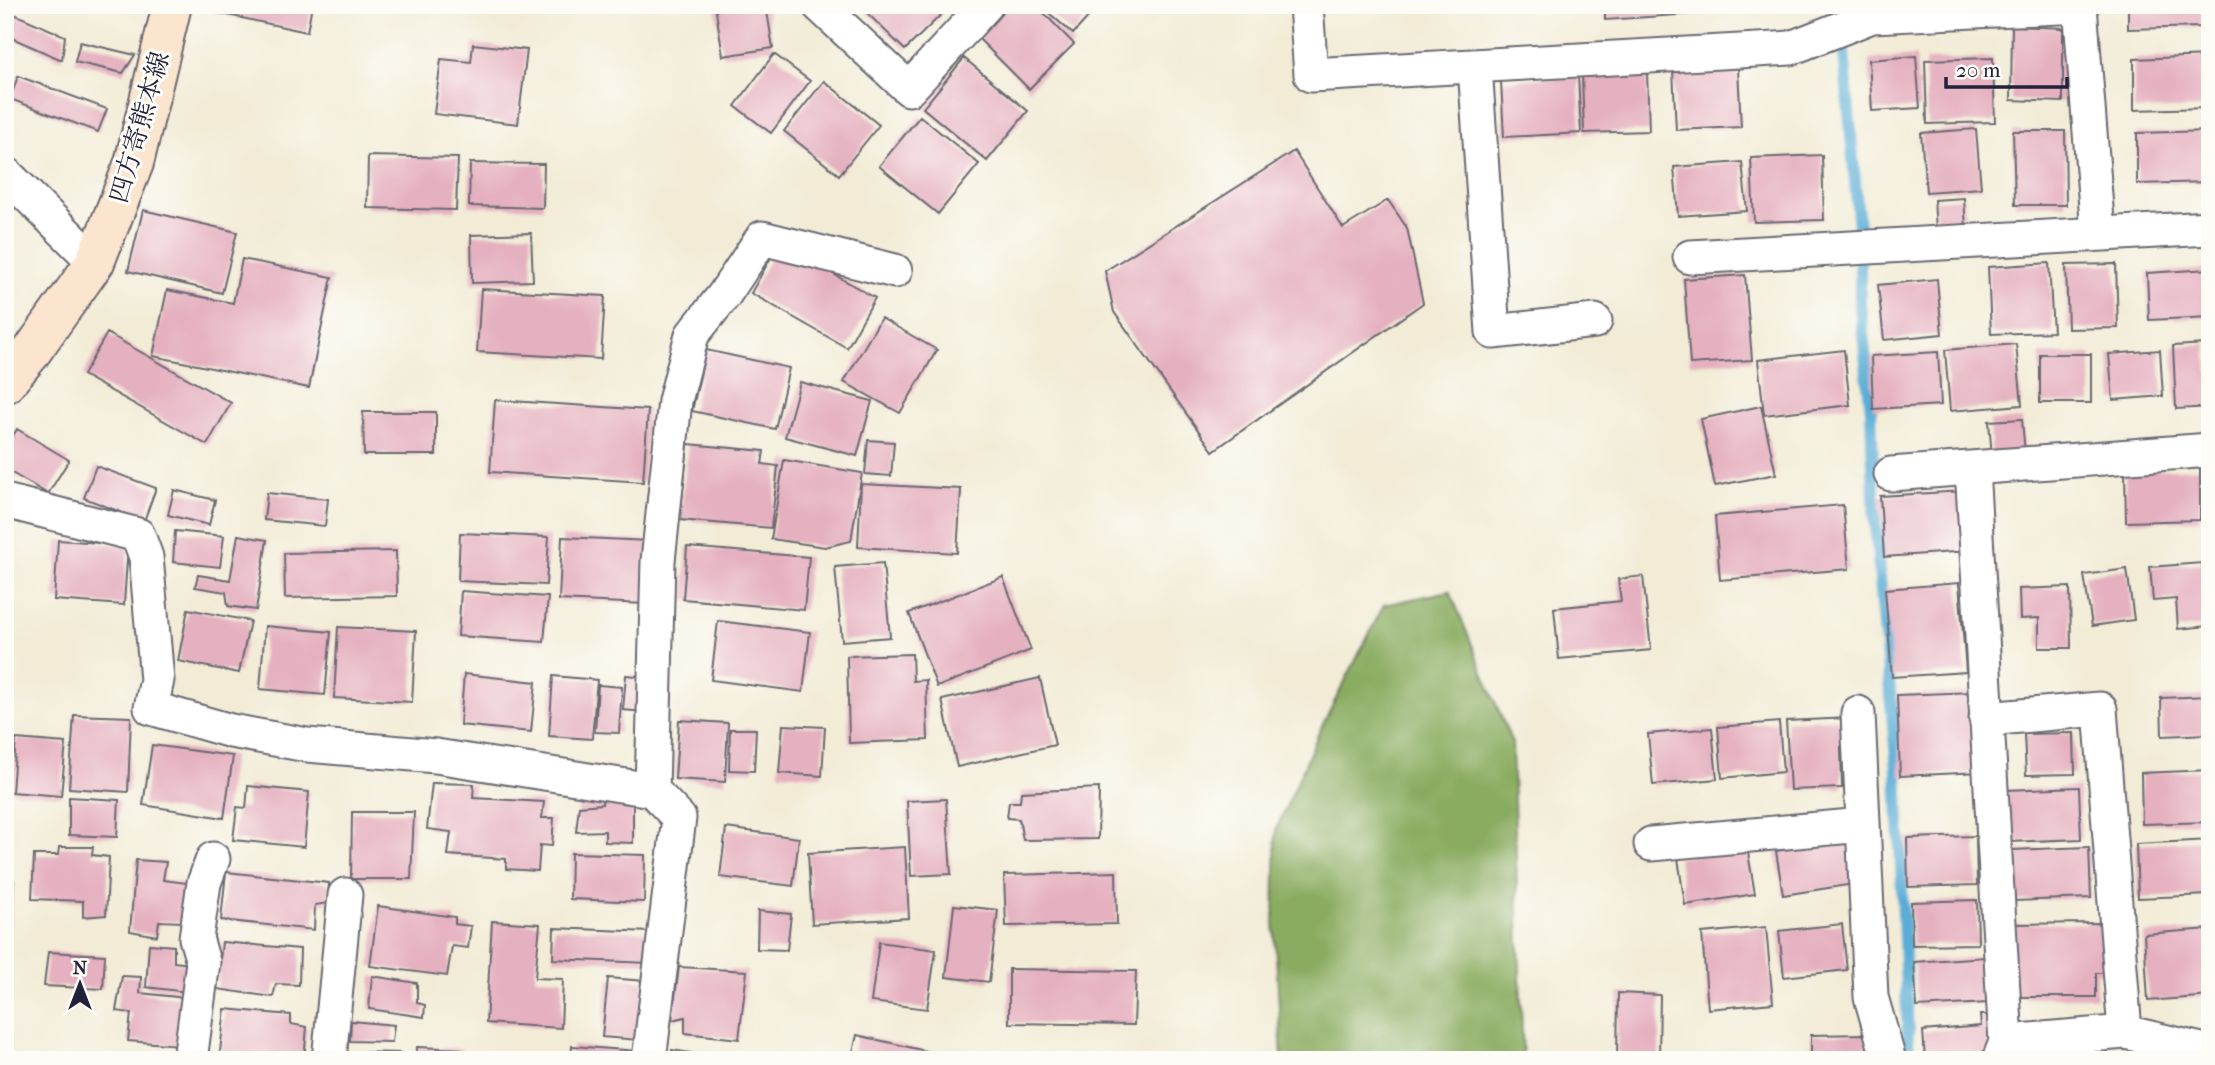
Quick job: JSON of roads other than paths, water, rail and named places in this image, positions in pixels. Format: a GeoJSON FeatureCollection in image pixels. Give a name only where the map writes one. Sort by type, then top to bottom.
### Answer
{"type":"FeatureCollection","features":[{"type":"Feature","properties":{"kind":"main road","name":"四方寄熊本線"},"geometry":{"type":"LineString","coordinates":[[5,384],[30,354],[95,262],[134,163],[172,5]]}},
{"type":"Feature","properties":{"kind":"street"},"geometry":{"type":"LineString","coordinates":[[819,5],[909,89],[986,5]]}},
{"type":"Feature","properties":{"kind":"street"},"geometry":{"type":"LineString","coordinates":[[1306,5],[1311,75],[1791,48],[1872,16],[2080,6],[2098,233]]}},
{"type":"Feature","properties":{"kind":"street"},"geometry":{"type":"LineString","coordinates":[[1475,66],[1493,332],[1595,321]]}},
{"type":"Feature","properties":{"kind":"street"},"geometry":{"type":"LineString","coordinates":[[5,173],[95,262]]}},
{"type":"Feature","properties":{"kind":"street"},"geometry":{"type":"LineString","coordinates":[[1690,257],[2210,228]]}},
{"type":"Feature","properties":{"kind":"street"},"geometry":{"type":"LineString","coordinates":[[652,790],[658,561],[675,401],[692,335],[724,295],[762,238],[895,271]]}},
{"type":"Feature","properties":{"kind":"street"},"geometry":{"type":"LineString","coordinates":[[1891,474],[2210,450]]}},
{"type":"Feature","properties":{"kind":"street"},"geometry":{"type":"LineString","coordinates":[[1972,468],[2003,1051],[2125,1032],[2210,1052]]}},
{"type":"Feature","properties":{"kind":"street"},"geometry":{"type":"LineString","coordinates":[[5,501],[138,535],[146,557],[157,680],[151,708],[232,731],[307,746],[436,756],[652,790],[679,818],[649,1060]]}},
{"type":"Feature","properties":{"kind":"street"},"geometry":{"type":"LineString","coordinates":[[1986,719],[2100,709],[2125,1032]]}},
{"type":"Feature","properties":{"kind":"street"},"geometry":{"type":"LineString","coordinates":[[1858,713],[1871,997],[1889,1060]]}},
{"type":"Feature","properties":{"kind":"street"},"geometry":{"type":"LineString","coordinates":[[1651,844],[1863,825]]}},
{"type":"Feature","properties":{"kind":"street"},"geometry":{"type":"LineString","coordinates":[[190,1060],[203,962],[196,938],[204,883],[213,859]]}},
{"type":"Feature","properties":{"kind":"street"},"geometry":{"type":"LineString","coordinates":[[329,1060],[345,895]]}},
{"type":"Feature","properties":{"kind":"waterway"},"geometry":{"type":"LineString","coordinates":[[1840,5],[1860,241],[1860,306],[1871,411],[1875,524],[1897,770],[1909,1060]]}}]}
